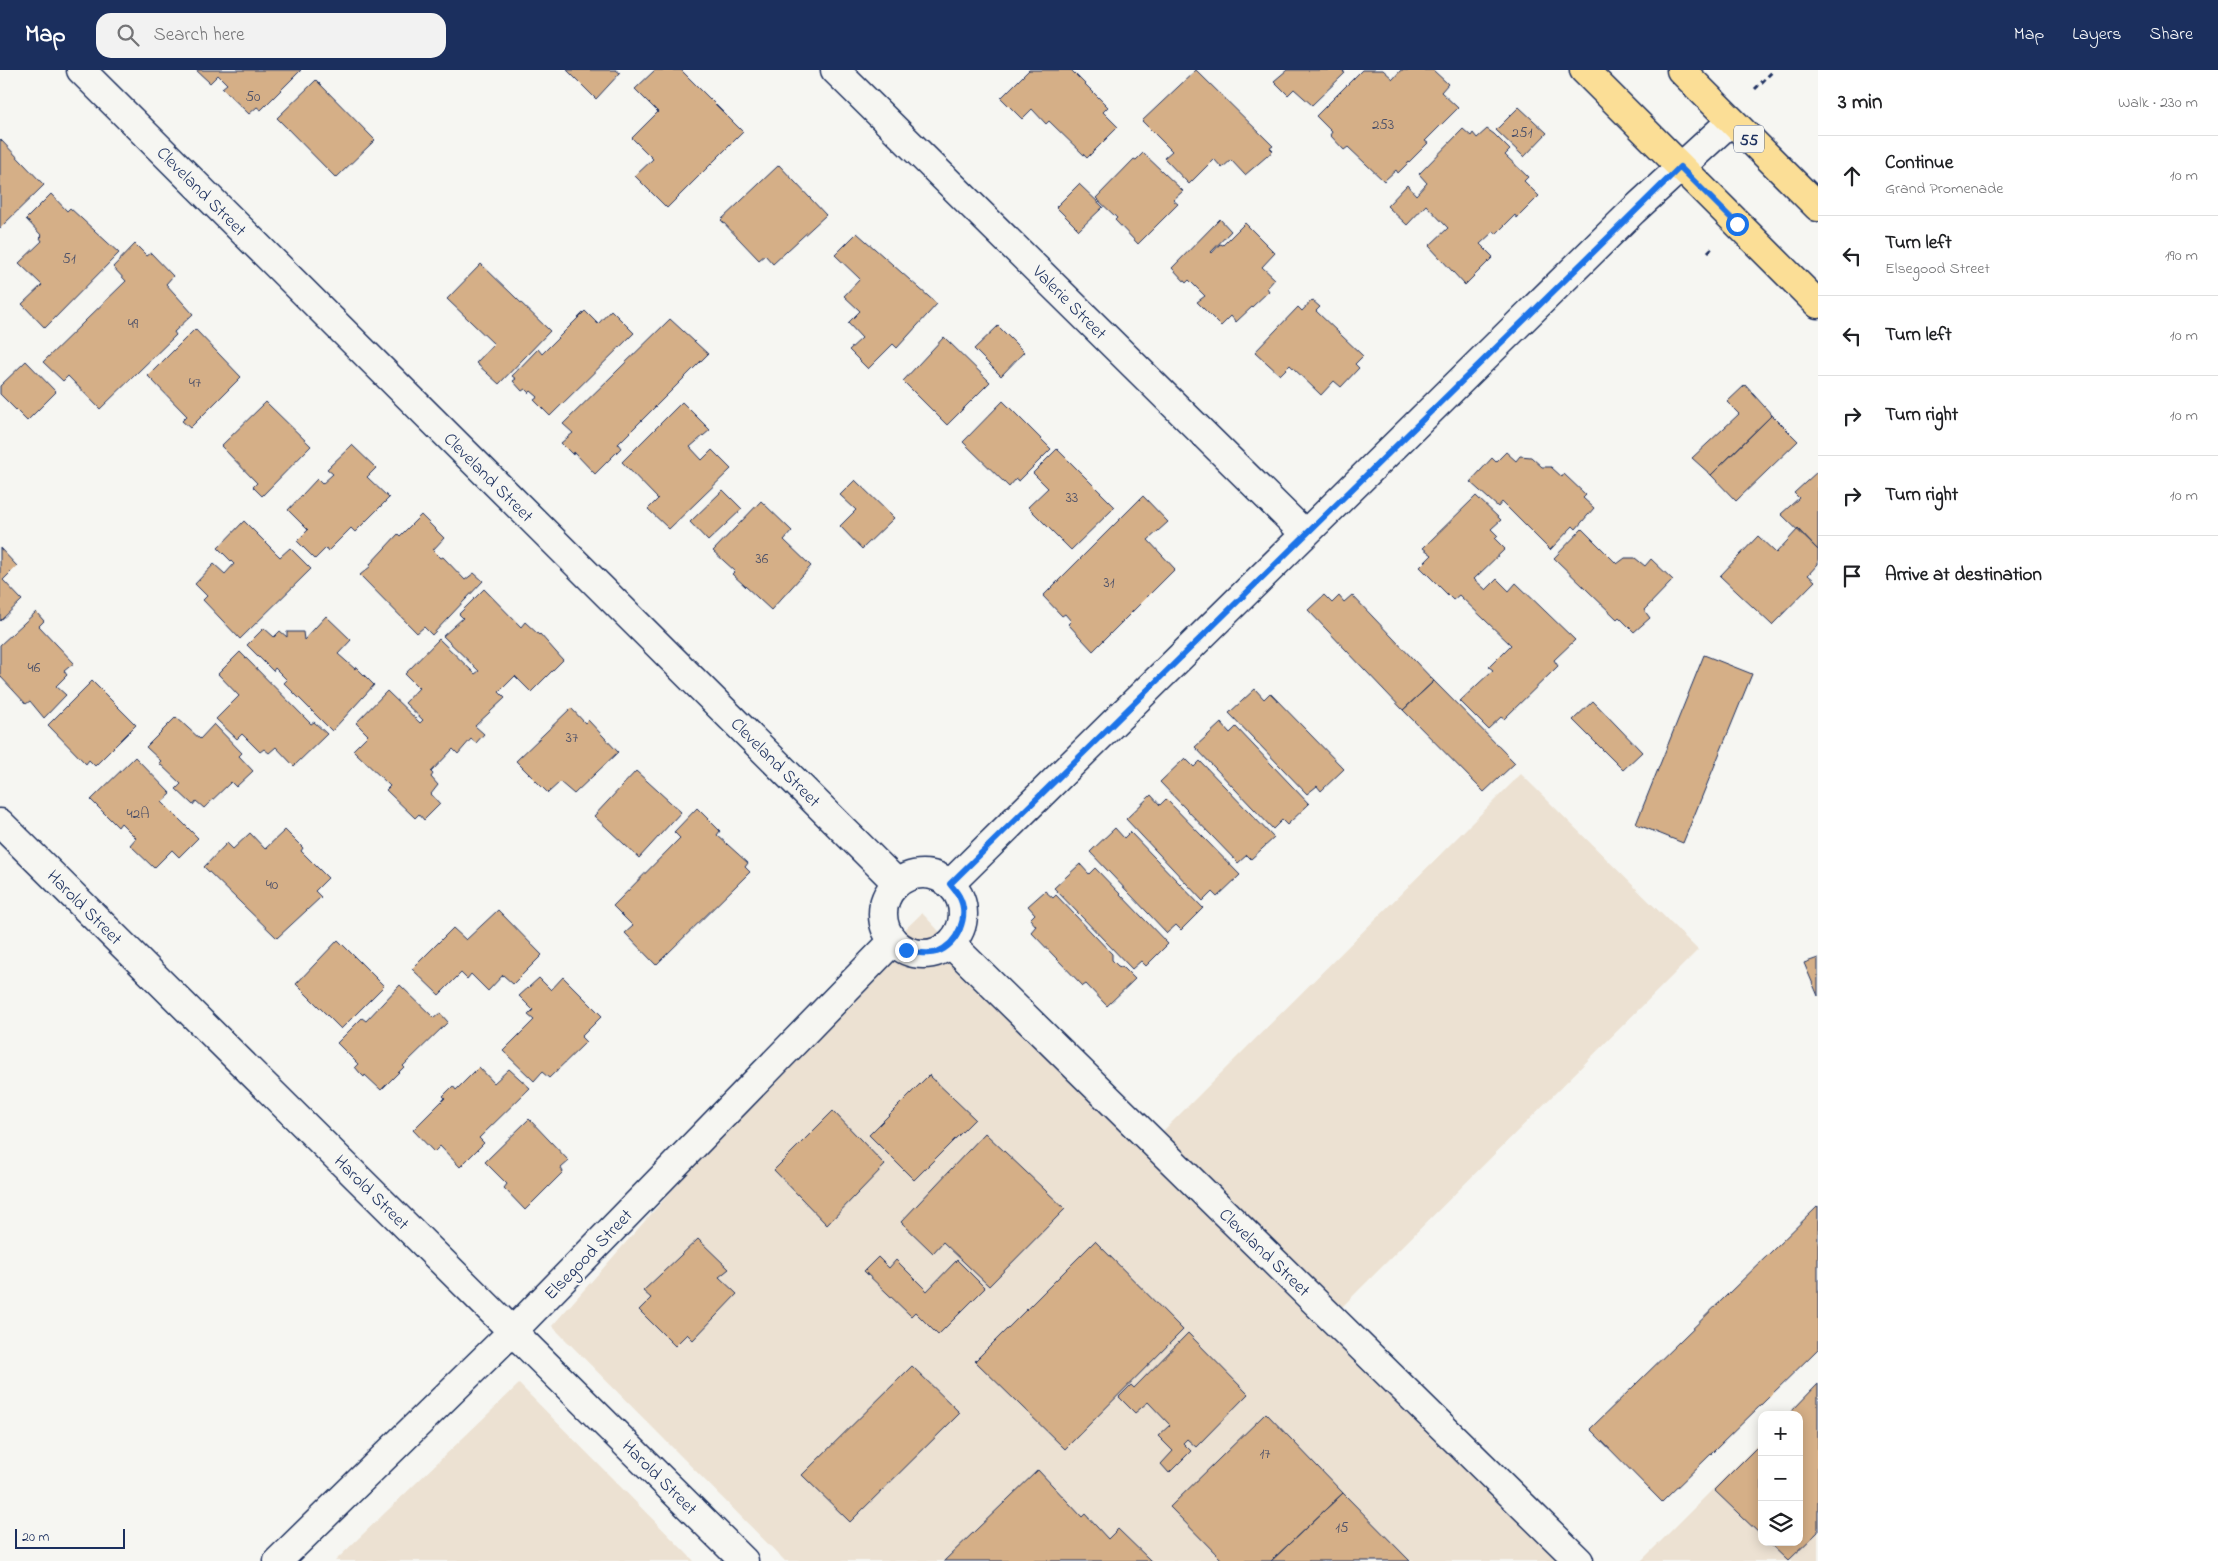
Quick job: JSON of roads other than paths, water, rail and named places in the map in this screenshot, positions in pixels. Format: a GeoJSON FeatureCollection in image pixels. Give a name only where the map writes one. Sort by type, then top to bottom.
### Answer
{"type":"FeatureCollection","features":[{"type":"Feature","properties":{"kind":"main road"},"geometry":{"type":"LineString","coordinates":[[1584,70],[1818,304]]}},
{"type":"Feature","properties":{"kind":"main road","name":"55"},"geometry":{"type":"LineString","coordinates":[[1681,70],[1818,207]]}},
{"type":"Feature","properties":{"kind":"street","name":"Cleveland Street"},"geometry":{"type":"LineString","coordinates":[[81,70],[897,883]]}},
{"type":"Feature","properties":{"kind":"street","name":"Valerie Street"},"geometry":{"type":"LineString","coordinates":[[835,70],[1305,534]]}},
{"type":"Feature","properties":{"kind":"street"},"geometry":{"type":"LineString","coordinates":[[950,884],[1680,167],[1731,121]]}},
{"type":"Feature","properties":{"kind":"street","name":"Harold Street"},"geometry":{"type":"LineString","coordinates":[[0,823],[744,1561]]}},
{"type":"Feature","properties":{"kind":"street"},"geometry":{"type":"LineString","coordinates":[[924,873],[938,876],[950,884],[960,897],[964,914],[960,930],[951,944],[937,952],[922,954],[906,950],[893,941],[885,927],[883,911],[887,896],[897,883],[910,876],[924,873]]}},
{"type":"Feature","properties":{"kind":"street","name":"Elsegood Street"},"geometry":{"type":"LineString","coordinates":[[278,1561],[513,1330],[893,941]]}},
{"type":"Feature","properties":{"kind":"street","name":"Cleveland Street"},"geometry":{"type":"LineString","coordinates":[[951,944],[1579,1561]]}}]}
